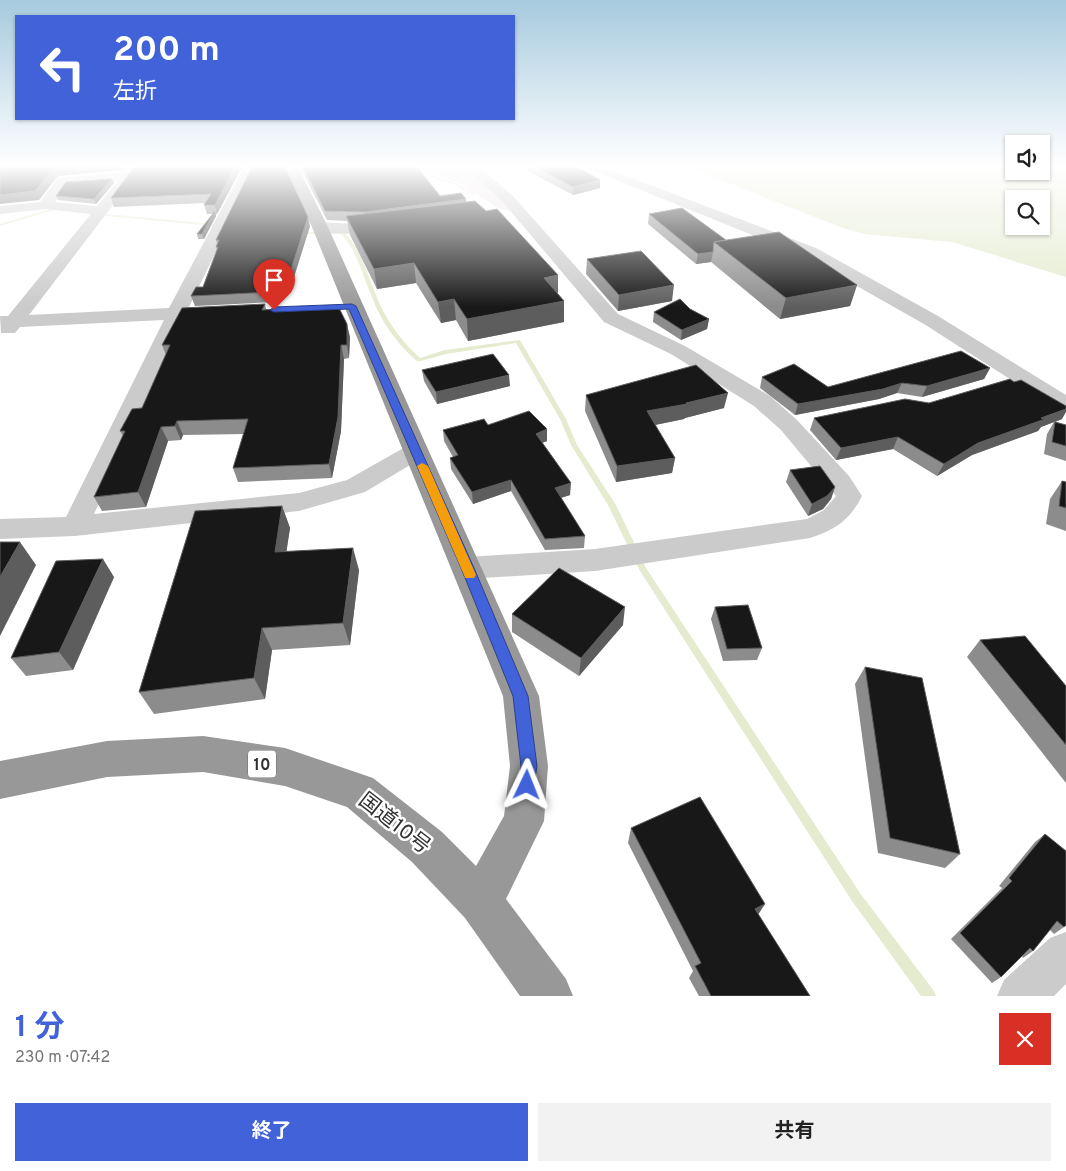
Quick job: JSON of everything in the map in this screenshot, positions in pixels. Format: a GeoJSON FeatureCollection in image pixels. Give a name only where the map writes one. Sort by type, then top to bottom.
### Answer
{"type":"FeatureCollection","features":[{"type":"Feature","properties":{"kind":"highway"},"geometry":{"type":"LineString","coordinates":[[313,213],[320,227],[342,307],[416,451],[520,696],[529,766],[524,821],[481,902]]}},
{"type":"Feature","properties":{"kind":"highway","name":"国道10号"},"geometry":{"type":"LineString","coordinates":[[0,780],[108,759],[203,754],[285,768],[359,792],[427,847],[481,902],[549,996]]}},
{"type":"Feature","properties":{"kind":"street"},"geometry":{"type":"LineString","coordinates":[[0,339],[7,321],[100,213]]}},
{"type":"Feature","properties":{"kind":"street"},"geometry":{"type":"LineString","coordinates":[[75,526],[176,314],[227,213]]}},
{"type":"Feature","properties":{"kind":"street"},"geometry":{"type":"LineString","coordinates":[[512,213],[523,216]]}},
{"type":"Feature","properties":{"kind":"street"},"geometry":{"type":"LineString","coordinates":[[467,568],[594,560],[810,528],[822,524],[837,514],[845,506],[849,496],[840,482],[789,424],[762,401],[678,350],[611,318],[521,213]]}},
{"type":"Feature","properties":{"kind":"street"},"geometry":{"type":"LineString","coordinates":[[710,213],[810,252],[931,320],[1023,376],[1066,405]]}},
{"type":"Feature","properties":{"kind":"street"},"geometry":{"type":"LineString","coordinates":[[320,227],[353,229],[395,224]]}},
{"type":"Feature","properties":{"kind":"street"},"geometry":{"type":"LineString","coordinates":[[7,321],[206,313]]}},
{"type":"Feature","properties":{"kind":"street"},"geometry":{"type":"LineString","coordinates":[[996,384],[1023,376]]}},
{"type":"Feature","properties":{"kind":"street"},"geometry":{"type":"LineString","coordinates":[[789,424],[817,419]]}},
{"type":"Feature","properties":{"kind":"street"},"geometry":{"type":"LineString","coordinates":[[0,529],[75,526],[314,499],[356,486],[416,451]]}},
{"type":"Feature","properties":{"kind":"street"},"geometry":{"type":"LineString","coordinates":[[1020,996],[1066,954]]}},
{"type":"Feature","properties":{"kind":"shaded area"},"geometry":{"type":"Polygon","coordinates":[[[806,213],[1005,213],[1005,235],[1050,235],[1050,213],[1066,213],[1066,277],[952,242],[864,234],[806,213]]]}},
{"type":"Feature","properties":{"kind":"building"},"geometry":{"type":"Polygon","coordinates":[[[213,213],[214,213],[202,234],[197,234],[213,213]]]}},
{"type":"Feature","properties":{"kind":"building"},"geometry":{"type":"Polygon","coordinates":[[[229,213],[306,213],[308,217],[291,270],[283,271],[273,292],[191,296],[196,287],[203,287],[218,247],[216,247],[219,240],[216,240],[229,213]]]}},
{"type":"Feature","properties":{"kind":"building"},"geometry":{"type":"Polygon","coordinates":[[[368,213],[501,213],[558,275],[544,278],[564,301],[467,319],[454,299],[438,302],[414,263],[374,269],[346,216],[368,213]]]}},
{"type":"Feature","properties":{"kind":"building"},"geometry":{"type":"Polygon","coordinates":[[[690,213],[726,240],[714,242],[713,252],[698,254],[649,214],[690,213]]]}},
{"type":"Feature","properties":{"kind":"building"},"geometry":{"type":"Polygon","coordinates":[[[779,232],[857,285],[786,298],[714,242],[779,232]]]}},
{"type":"Feature","properties":{"kind":"building"},"geometry":{"type":"Polygon","coordinates":[[[641,251],[674,285],[619,295],[587,259],[641,251]]]}},
{"type":"Feature","properties":{"kind":"building"},"geometry":{"type":"Polygon","coordinates":[[[680,299],[690,309],[709,319],[682,330],[654,312],[680,299]]]}},
{"type":"Feature","properties":{"kind":"building"},"geometry":{"type":"Polygon","coordinates":[[[265,304],[262,310],[338,306],[347,324],[347,345],[341,345],[338,417],[329,464],[233,468],[248,419],[177,421],[175,426],[161,427],[138,492],[94,497],[125,431],[120,431],[132,409],[142,408],[170,345],[162,345],[182,308],[265,304]]]}},
{"type":"Feature","properties":{"kind":"building"},"geometry":{"type":"Polygon","coordinates":[[[961,351],[990,368],[927,386],[902,383],[883,389],[798,404],[762,377],[794,364],[828,387],[961,351]]]}},
{"type":"Feature","properties":{"kind":"building"},"geometry":{"type":"Polygon","coordinates":[[[493,354],[509,375],[436,392],[422,370],[493,354]]]}},
{"type":"Feature","properties":{"kind":"building"},"geometry":{"type":"Polygon","coordinates":[[[696,365],[728,393],[687,404],[647,411],[675,458],[617,466],[586,395],[696,365]]]}},
{"type":"Feature","properties":{"kind":"building"},"geometry":{"type":"Polygon","coordinates":[[[1010,379],[1014,382],[1021,380],[1066,406],[1066,409],[1041,418],[1045,419],[978,443],[944,464],[898,437],[841,448],[814,418],[905,399],[929,403],[1010,379]]]}},
{"type":"Feature","properties":{"kind":"building"},"geometry":{"type":"Polygon","coordinates":[[[529,411],[547,429],[536,434],[571,483],[555,488],[585,536],[545,539],[511,480],[472,492],[450,458],[458,455],[443,430],[484,419],[488,425],[529,411]]]}},
{"type":"Feature","properties":{"kind":"building"},"geometry":{"type":"Polygon","coordinates":[[[1055,422],[1066,425],[1066,446],[1052,442],[1055,422]]]}},
{"type":"Feature","properties":{"kind":"building"},"geometry":{"type":"Polygon","coordinates":[[[820,466],[835,487],[827,496],[812,504],[790,470],[820,466]]]}},
{"type":"Feature","properties":{"kind":"building"},"geometry":{"type":"Polygon","coordinates":[[[1062,481],[1066,482],[1066,508],[1059,506],[1062,481]]]}},
{"type":"Feature","properties":{"kind":"building"},"geometry":{"type":"Polygon","coordinates":[[[282,506],[275,552],[353,548],[343,623],[262,628],[254,678],[139,692],[195,511],[282,506]]]}},
{"type":"Feature","properties":{"kind":"building"},"geometry":{"type":"Polygon","coordinates":[[[0,542],[20,542],[0,577],[0,542]]]}},
{"type":"Feature","properties":{"kind":"building"},"geometry":{"type":"Polygon","coordinates":[[[103,559],[59,652],[11,658],[56,561],[103,559]]]}},
{"type":"Feature","properties":{"kind":"building"},"geometry":{"type":"Polygon","coordinates":[[[559,568],[625,607],[581,658],[512,614],[559,568]]]}},
{"type":"Feature","properties":{"kind":"building"},"geometry":{"type":"Polygon","coordinates":[[[748,605],[762,648],[727,649],[715,607],[748,605]]]}},
{"type":"Feature","properties":{"kind":"building"},"geometry":{"type":"Polygon","coordinates":[[[1025,636],[1066,686],[1066,745],[980,640],[1025,636]]]}},
{"type":"Feature","properties":{"kind":"building"},"geometry":{"type":"Polygon","coordinates":[[[865,667],[922,678],[960,854],[890,838],[865,667]]]}},
{"type":"Feature","properties":{"kind":"building"},"geometry":{"type":"Polygon","coordinates":[[[700,797],[765,904],[755,909],[810,996],[711,996],[695,966],[701,963],[631,828],[700,797]]]}},
{"type":"Feature","properties":{"kind":"building"},"geometry":{"type":"Polygon","coordinates":[[[1045,834],[1066,851],[1066,925],[1064,927],[1057,921],[1033,951],[1030,948],[1001,977],[960,933],[1012,881],[1009,878],[1045,834]]]}},
{"type":"Feature","properties":{"kind":"waterway"},"geometry":{"type":"LineString","coordinates":[[0,225],[40,213]]}},
{"type":"Feature","properties":{"kind":"waterway"},"geometry":{"type":"LineString","coordinates":[[96,214],[214,225]]}},
{"type":"Feature","properties":{"kind":"waterway"},"geometry":{"type":"LineString","coordinates":[[297,233],[342,233],[355,249],[375,299],[387,322],[402,343],[419,360],[445,352],[518,341],[563,419],[574,445],[612,505],[643,569],[856,897],[929,996]]}},
{"type":"Feature","properties":{"kind":"slow traffic"},"geometry":{"type":"LineString","coordinates":[[422,466],[470,575]]}},
{"type":"Feature","properties":{"kind":"route"},"geometry":{"type":"LineString","coordinates":[[274,310],[352,306],[467,568],[520,696],[529,766],[527,785]]}}]}
